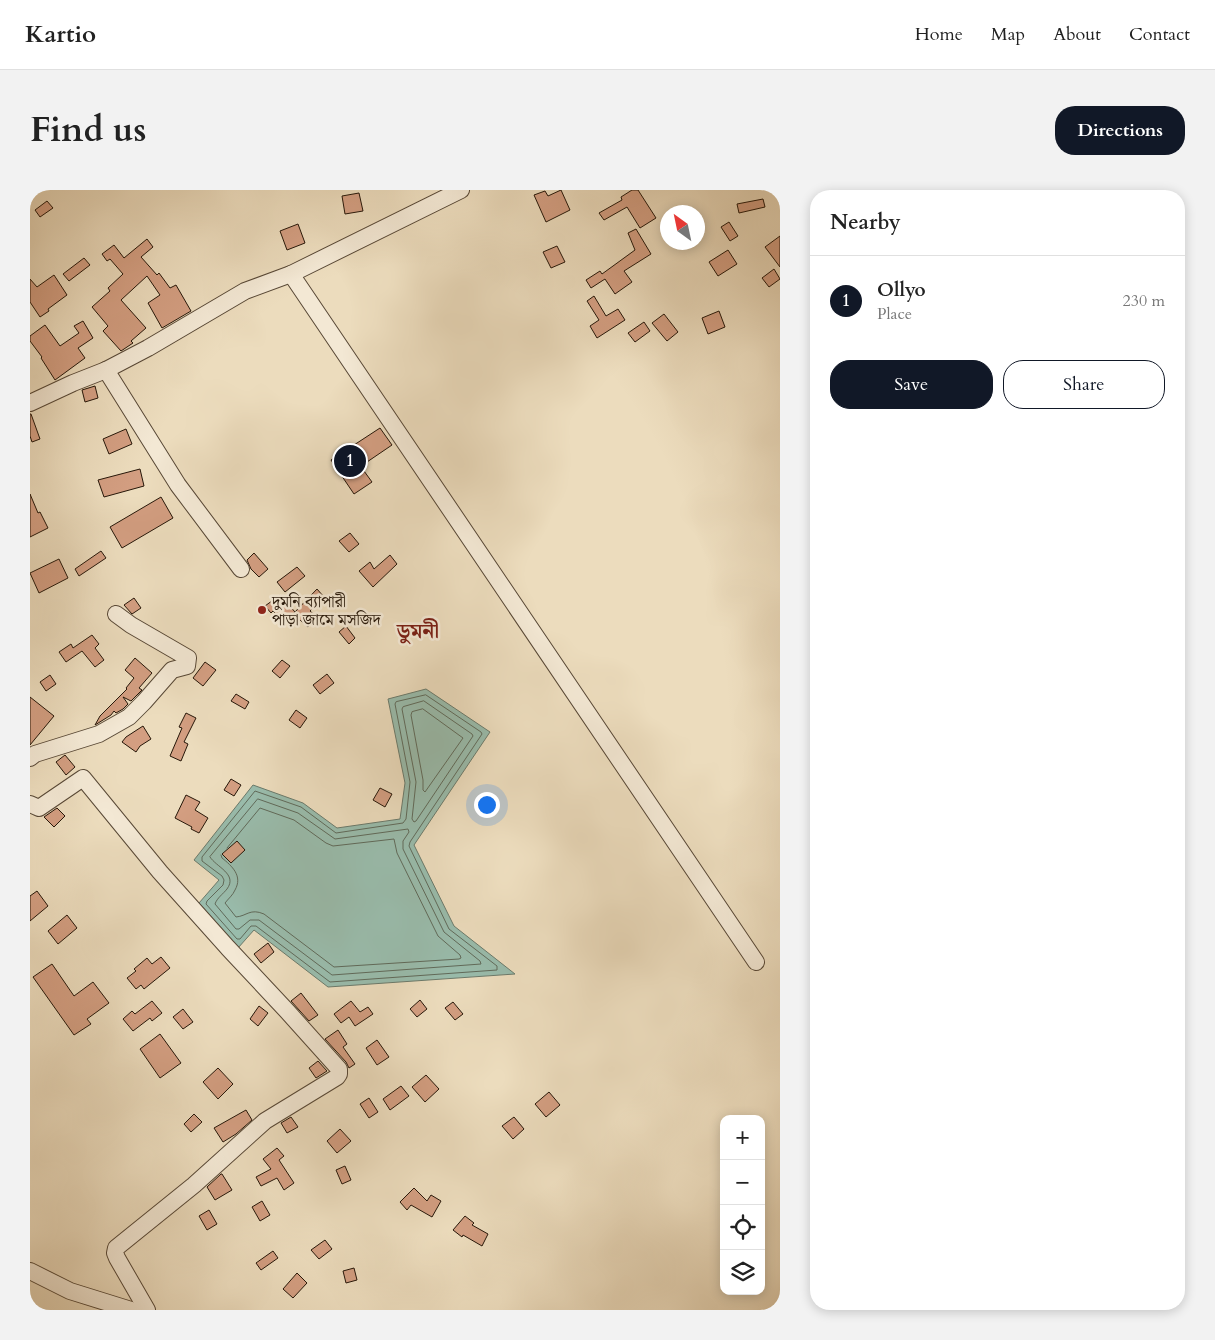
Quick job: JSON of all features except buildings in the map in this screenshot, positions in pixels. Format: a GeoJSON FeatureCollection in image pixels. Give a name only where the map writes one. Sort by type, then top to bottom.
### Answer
{"type":"FeatureCollection","features":[{"type":"Feature","properties":{"kind":"street"},"geometry":{"type":"LineString","coordinates":[[30,403],[106,370],[148,348],[245,291],[291,274],[461,190]]}},
{"type":"Feature","properties":{"kind":"street"},"geometry":{"type":"LineString","coordinates":[[291,274],[756,962]]}},
{"type":"Feature","properties":{"kind":"street"},"geometry":{"type":"LineString","coordinates":[[106,370],[178,486],[242,569]]}},
{"type":"Feature","properties":{"kind":"street"},"geometry":{"type":"LineString","coordinates":[[30,758],[35,754],[98,734],[129,717],[172,670],[187,666],[188,658],[116,614]]}},
{"type":"Feature","properties":{"kind":"street"},"geometry":{"type":"LineString","coordinates":[[30,804],[39,808],[83,778],[160,872],[339,1069],[340,1074],[337,1077],[265,1121],[194,1186],[116,1248],[117,1258],[147,1310]]}},
{"type":"Feature","properties":{"kind":"street"},"geometry":{"type":"LineString","coordinates":[[30,1271],[70,1291],[131,1310]]}},
{"type":"Feature","properties":{"kind":"water"},"geometry":{"type":"Polygon","coordinates":[[[426,689],[490,732],[414,845],[454,926],[515,974],[328,987],[254,930],[238,948],[199,903],[219,880],[194,860],[253,785],[303,803],[337,828],[400,819],[405,783],[388,699],[426,689]]]}},
{"type":"Feature","properties":{"kind":"place","name":"Ollyo"},"geometry":{"type":"Point","coordinates":[350,461]}},
{"type":"Feature","properties":{"kind":"place","name":"দুমনি ব্যাপারী পাড়া জামে মসজিদ"},"geometry":{"type":"Point","coordinates":[262,610]}},
{"type":"Feature","properties":{"kind":"district","name":"ডুমনী"},"geometry":{"type":"Point","coordinates":[418,631]}}]}
